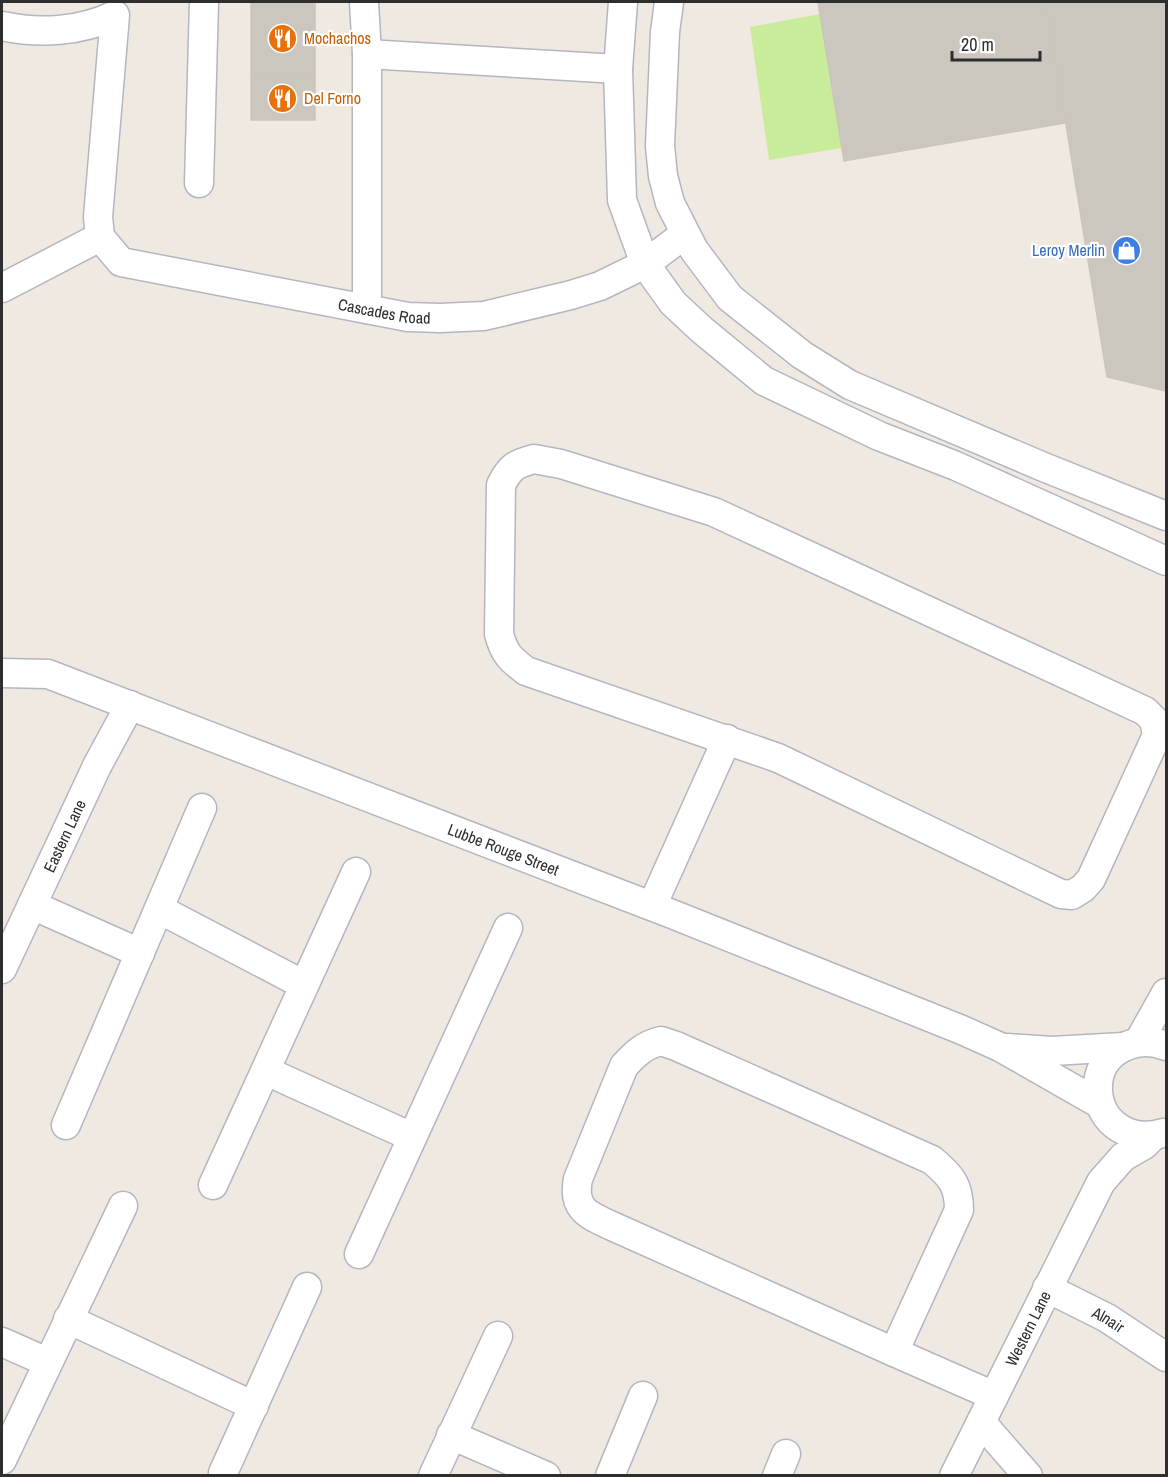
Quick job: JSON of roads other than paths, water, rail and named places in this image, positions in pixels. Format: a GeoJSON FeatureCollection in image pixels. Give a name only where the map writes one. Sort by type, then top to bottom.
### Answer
{"type":"FeatureCollection","features":[{"type":"Feature","properties":{"kind":"street"},"geometry":{"type":"LineString","coordinates":[[199,183],[204,2]]}},
{"type":"Feature","properties":{"kind":"street"},"geometry":{"type":"LineString","coordinates":[[364,2],[367,309]]}},
{"type":"Feature","properties":{"kind":"street"},"geometry":{"type":"LineString","coordinates":[[623,2],[618,69],[622,200],[645,264],[673,303],[764,381],[879,436],[956,466],[1167,561]]}},
{"type":"Feature","properties":{"kind":"street"},"geometry":{"type":"LineString","coordinates":[[669,2],[660,146],[663,176],[670,203],[694,250],[730,298],[802,355],[850,385],[1046,468],[1167,516]]}},
{"type":"Feature","properties":{"kind":"street"},"geometry":{"type":"LineString","coordinates":[[2,27],[44,32],[97,24],[115,15],[102,196],[98,217],[100,237],[2,288]]}},
{"type":"Feature","properties":{"kind":"street"},"geometry":{"type":"LineString","coordinates":[[366,54],[618,69]]}},
{"type":"Feature","properties":{"kind":"street","name":"Cascades Road"},"geometry":{"type":"LineString","coordinates":[[100,237],[120,262],[367,309],[408,316],[440,318],[484,316],[600,286],[645,264],[686,234]]}},
{"type":"Feature","properties":{"kind":"street"},"geometry":{"type":"LineString","coordinates":[[534,459],[561,464],[714,512],[1145,711],[1154,720],[1157,735],[1091,879],[1072,895],[1061,894],[778,758],[727,739],[526,671],[513,662],[503,649],[499,633],[501,485],[508,472],[518,463],[534,459]]}},
{"type":"Feature","properties":{"kind":"street","name":"Lubbe Rouge Street"},"geometry":{"type":"LineString","coordinates":[[2,673],[48,674],[652,906],[1000,1047],[1104,1110],[1120,1130],[1136,1136],[1161,1135]]}},
{"type":"Feature","properties":{"kind":"street","name":"Eastern Lane"},"geometry":{"type":"LineString","coordinates":[[2,964],[97,766],[130,705]]}},
{"type":"Feature","properties":{"kind":"street"},"geometry":{"type":"LineString","coordinates":[[652,906],[727,739]]}},
{"type":"Feature","properties":{"kind":"street"},"geometry":{"type":"LineString","coordinates":[[66,1125],[202,808]]}},
{"type":"Feature","properties":{"kind":"street"},"geometry":{"type":"LineString","coordinates":[[213,1185],[356,872]]}},
{"type":"Feature","properties":{"kind":"street"},"geometry":{"type":"LineString","coordinates":[[32,905],[140,952]]}},
{"type":"Feature","properties":{"kind":"street"},"geometry":{"type":"LineString","coordinates":[[159,909],[304,985]]}},
{"type":"Feature","properties":{"kind":"street"},"geometry":{"type":"LineString","coordinates":[[359,1254],[508,928]]}},
{"type":"Feature","properties":{"kind":"street","name":"Western Lane"},"geometry":{"type":"LineString","coordinates":[[1101,1182],[1104,1110],[1098,1088],[1101,1071],[1110,1057],[1143,1045],[1167,993]]}},
{"type":"Feature","properties":{"kind":"street"},"geometry":{"type":"LineString","coordinates":[[894,1352],[959,1210],[959,1192],[947,1173],[932,1160],[676,1046],[661,1041],[649,1044],[635,1054],[624,1066],[578,1179],[575,1191],[578,1203],[584,1211],[612,1226],[894,1352],[994,1396]]}},
{"type":"Feature","properties":{"kind":"street","name":"Lubbe Rouge Street"},"geometry":{"type":"LineString","coordinates":[[1000,1047],[1052,1051],[1143,1045]]}},
{"type":"Feature","properties":{"kind":"street"},"geometry":{"type":"LineString","coordinates":[[266,1071],[412,1137]]}},
{"type":"Feature","properties":{"kind":"street","name":"Western Lane"},"geometry":{"type":"LineString","coordinates":[[954,1476],[1101,1182],[1123,1157],[1161,1135]]}},
{"type":"Feature","properties":{"kind":"street"},"geometry":{"type":"LineString","coordinates":[[2,1460],[123,1206]]}},
{"type":"Feature","properties":{"kind":"street"},"geometry":{"type":"LineString","coordinates":[[223,1473],[307,1287]]}},
{"type":"Feature","properties":{"kind":"street","name":"Alnair"},"geometry":{"type":"LineString","coordinates":[[1047,1288],[1107,1318],[1167,1357]]}},
{"type":"Feature","properties":{"kind":"street"},"geometry":{"type":"LineString","coordinates":[[68,1319],[254,1406]]}},
{"type":"Feature","properties":{"kind":"street"},"geometry":{"type":"LineString","coordinates":[[433,1476],[498,1336]]}},
{"type":"Feature","properties":{"kind":"street"},"geometry":{"type":"LineString","coordinates":[[2,1342],[47,1362]]}},
{"type":"Feature","properties":{"kind":"street"},"geometry":{"type":"LineString","coordinates":[[610,1476],[643,1396]]}},
{"type":"Feature","properties":{"kind":"street"},"geometry":{"type":"LineString","coordinates":[[981,1422],[1028,1476]]}},
{"type":"Feature","properties":{"kind":"street"},"geometry":{"type":"LineString","coordinates":[[451,1435],[546,1476]]}},
{"type":"Feature","properties":{"kind":"place","name":"Mochachos"},"geometry":{"type":"Point","coordinates":[283,38]}},
{"type":"Feature","properties":{"kind":"place","name":"Del Forno"},"geometry":{"type":"Point","coordinates":[283,98]}},
{"type":"Feature","properties":{"kind":"place","name":"Leroy Merlin"},"geometry":{"type":"Point","coordinates":[1126,250]}}]}
